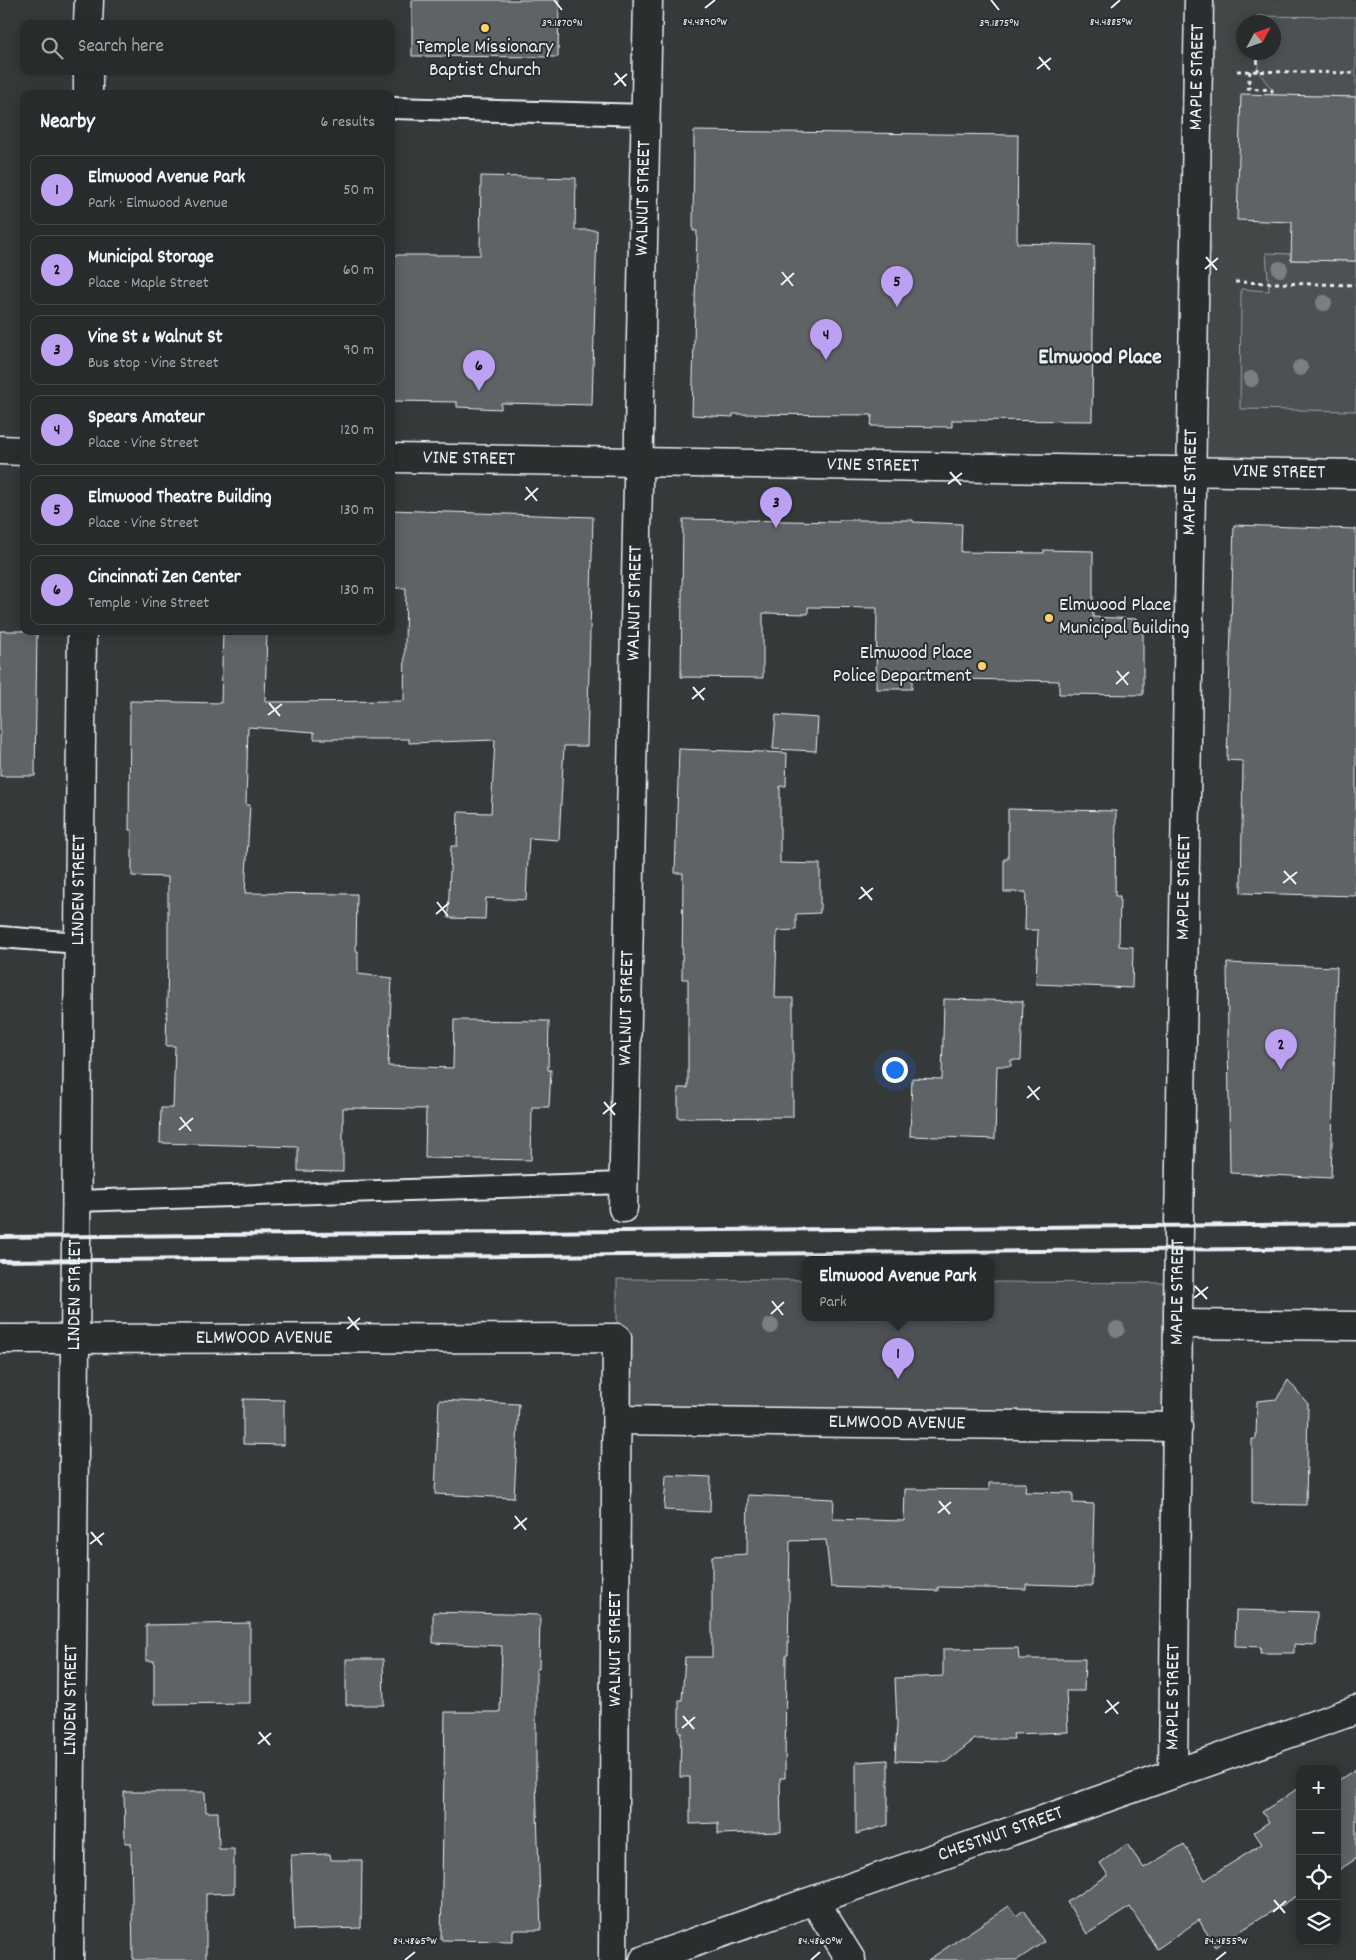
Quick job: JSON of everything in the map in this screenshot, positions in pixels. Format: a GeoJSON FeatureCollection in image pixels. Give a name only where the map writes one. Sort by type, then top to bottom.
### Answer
{"type":"FeatureCollection","features":[{"type":"Feature","properties":{"kind":"street"},"geometry":{"type":"LineString","coordinates":[[88,20],[89,0]]}},
{"type":"Feature","properties":{"kind":"street","name":"WALNUT STREET"},"geometry":{"type":"LineString","coordinates":[[623,1195],[648,0]]}},
{"type":"Feature","properties":{"kind":"street","name":"MAPLE STREET"},"geometry":{"type":"LineString","coordinates":[[1173,1773],[1199,0]]}},
{"type":"Feature","properties":{"kind":"street"},"geometry":{"type":"LineString","coordinates":[[88,75],[88,90]]}},
{"type":"Feature","properties":{"kind":"street"},"geometry":{"type":"LineString","coordinates":[[0,450],[20,451]]}},
{"type":"Feature","properties":{"kind":"street","name":"VINE STREET"},"geometry":{"type":"LineString","coordinates":[[395,458],[1356,474]]}},
{"type":"Feature","properties":{"kind":"street","name":"LINDEN STREET"},"geometry":{"type":"LineString","coordinates":[[69,1960],[82,635]]}},
{"type":"Feature","properties":{"kind":"street"},"geometry":{"type":"LineString","coordinates":[[1179,1324],[1356,1326]]}},
{"type":"Feature","properties":{"kind":"street","name":"WALNUT STREET"},"geometry":{"type":"LineString","coordinates":[[613,1960],[617,1338]]}},
{"type":"Feature","properties":{"kind":"street","name":"ELMWOOD AVENUE"},"geometry":{"type":"LineString","coordinates":[[0,1340],[617,1338]]}},
{"type":"Feature","properties":{"kind":"street","name":"ELMWOOD AVENUE"},"geometry":{"type":"LineString","coordinates":[[617,1420],[1178,1427]]}},
{"type":"Feature","properties":{"kind":"street","name":"CHESTNUT STREET"},"geometry":{"type":"LineString","coordinates":[[644,1960],[815,1902],[1173,1773],[1356,1710]]}},
{"type":"Feature","properties":{"kind":"street"},"geometry":{"type":"LineString","coordinates":[[815,1902],[851,1960]]}},
{"type":"Feature","properties":{"kind":"lane"},"geometry":{"type":"LineString","coordinates":[[395,108],[646,115]]}},
{"type":"Feature","properties":{"kind":"lane"},"geometry":{"type":"LineString","coordinates":[[0,937],[79,943]]}},
{"type":"Feature","properties":{"kind":"lane"},"geometry":{"type":"LineString","coordinates":[[76,1201],[623,1195]]}},
{"type":"Feature","properties":{"kind":"path"},"geometry":{"type":"LineString","coordinates":[[1257,60],[1258,72]]}},
{"type":"Feature","properties":{"kind":"path"},"geometry":{"type":"LineString","coordinates":[[1237,71],[1356,73]]}},
{"type":"Feature","properties":{"kind":"path"},"geometry":{"type":"LineString","coordinates":[[1250,71],[1248,88],[1272,90],[1272,95]]}},
{"type":"Feature","properties":{"kind":"path"},"geometry":{"type":"LineString","coordinates":[[1235,282],[1356,285]]}},
{"type":"Feature","properties":{"kind":"shaded area"},"geometry":{"type":"Polygon","coordinates":[[[1199,0],[1356,0],[1356,474],[1192,471],[1199,0]]]}},
{"type":"Feature","properties":{"kind":"shaded area"},"geometry":{"type":"Polygon","coordinates":[[[1281,16],[1356,17],[1356,97],[1272,95],[1272,90],[1258,71],[1257,60],[1281,60],[1281,16]]]}},
{"type":"Feature","properties":{"kind":"shaded area"},"geometry":{"type":"Polygon","coordinates":[[[1266,253],[1291,254],[1291,260],[1356,261],[1356,411],[1240,409],[1241,289],[1269,291],[1266,253]]]}},
{"type":"Feature","properties":{"kind":"shaded area"},"geometry":{"type":"Polygon","coordinates":[[[617,1279],[802,1280],[802,1321],[994,1321],[994,1282],[1180,1283],[1178,1427],[617,1420],[617,1279]]]}},
{"type":"Feature","properties":{"kind":"building","name":"Temple Missionary Baptist Church"},"geometry":{"type":"Polygon","coordinates":[[[412,0],[559,0],[558,57],[412,56],[412,0]]]}},
{"type":"Feature","properties":{"kind":"building"},"geometry":{"type":"Polygon","coordinates":[[[1241,94],[1356,97],[1356,261],[1291,260],[1292,222],[1237,220],[1241,94]]]}},
{"type":"Feature","properties":{"kind":"building"},"geometry":{"type":"Polygon","coordinates":[[[694,131],[1018,135],[1017,243],[1094,245],[1092,421],[952,420],[952,427],[871,426],[872,415],[733,414],[733,417],[692,415],[697,231],[693,231],[694,131]]]}},
{"type":"Feature","properties":{"kind":"building"},"geometry":{"type":"Polygon","coordinates":[[[481,176],[576,178],[575,230],[597,230],[592,405],[501,403],[501,409],[457,407],[457,402],[395,401],[395,255],[480,255],[481,176]]]}},
{"type":"Feature","properties":{"kind":"building"},"geometry":{"type":"Polygon","coordinates":[[[395,510],[593,517],[587,746],[564,746],[559,840],[529,838],[526,900],[486,898],[485,919],[448,918],[451,846],[457,846],[458,812],[491,813],[495,740],[409,743],[409,739],[314,739],[314,732],[248,727],[246,805],[250,805],[245,893],[357,894],[356,951],[358,951],[358,974],[392,978],[388,1066],[453,1068],[454,1020],[549,1021],[548,1070],[551,1070],[549,1107],[532,1107],[531,1160],[425,1158],[426,1109],[343,1108],[343,1172],[298,1171],[298,1147],[160,1143],[161,1108],[173,1108],[175,1046],[166,1046],[168,877],[132,876],[132,830],[129,830],[130,701],[221,703],[223,635],[267,635],[265,702],[404,701],[406,588],[395,588],[395,510]]]}},
{"type":"Feature","properties":{"kind":"building"},"geometry":{"type":"Polygon","coordinates":[[[683,519],[839,522],[839,520],[913,520],[913,522],[962,524],[961,552],[1044,553],[1044,550],[1093,551],[1093,617],[1137,619],[1138,623],[1143,623],[1143,695],[1059,694],[1059,681],[912,678],[912,689],[876,689],[877,608],[808,607],[808,614],[763,613],[763,678],[681,677],[683,519]]]}},
{"type":"Feature","properties":{"kind":"building"},"geometry":{"type":"Polygon","coordinates":[[[1234,525],[1356,529],[1356,896],[1241,893],[1243,761],[1227,760],[1234,525]]]}},
{"type":"Feature","properties":{"kind":"building"},"geometry":{"type":"Polygon","coordinates":[[[0,631],[20,631],[20,635],[37,635],[35,776],[0,776],[0,631]]]}},
{"type":"Feature","properties":{"kind":"building"},"geometry":{"type":"Polygon","coordinates":[[[776,715],[818,718],[816,751],[773,749],[776,715]]]}},
{"type":"Feature","properties":{"kind":"building"},"geometry":{"type":"Polygon","coordinates":[[[679,749],[787,753],[786,786],[780,786],[780,863],[820,864],[820,913],[796,914],[796,930],[777,931],[775,998],[793,998],[793,1117],[678,1118],[678,1088],[688,1088],[688,979],[682,979],[683,873],[675,873],[679,749]]]}},
{"type":"Feature","properties":{"kind":"building"},"geometry":{"type":"Polygon","coordinates":[[[1008,809],[1116,811],[1115,896],[1120,896],[1119,946],[1133,947],[1132,988],[1036,984],[1038,930],[1025,930],[1026,892],[1004,892],[1004,859],[1008,859],[1008,809]]]}},
{"type":"Feature","properties":{"kind":"building"},"geometry":{"type":"Polygon","coordinates":[[[1227,963],[1337,967],[1331,1178],[1230,1173],[1227,963]]]}},
{"type":"Feature","properties":{"kind":"building"},"geometry":{"type":"Polygon","coordinates":[[[944,999],[1023,1001],[1021,1060],[1011,1060],[1011,1066],[997,1066],[995,1139],[910,1136],[912,1078],[942,1079],[944,999]]]}},
{"type":"Feature","properties":{"kind":"building"},"geometry":{"type":"Polygon","coordinates":[[[1288,1380],[1308,1404],[1306,1505],[1252,1504],[1252,1439],[1256,1439],[1257,1401],[1277,1399],[1288,1380]]]}},
{"type":"Feature","properties":{"kind":"building"},"geometry":{"type":"Polygon","coordinates":[[[243,1399],[284,1400],[284,1445],[243,1444],[243,1399]]]}},
{"type":"Feature","properties":{"kind":"building"},"geometry":{"type":"Polygon","coordinates":[[[439,1400],[519,1404],[514,1498],[435,1494],[439,1400]]]}},
{"type":"Feature","properties":{"kind":"building"},"geometry":{"type":"Polygon","coordinates":[[[666,1475],[711,1477],[710,1512],[664,1510],[666,1475]]]}},
{"type":"Feature","properties":{"kind":"building"},"geometry":{"type":"Polygon","coordinates":[[[989,1483],[1026,1483],[1025,1492],[1073,1493],[1073,1503],[1094,1504],[1092,1586],[1026,1584],[1026,1589],[938,1587],[938,1591],[831,1587],[826,1540],[790,1541],[788,1655],[786,1655],[785,1778],[780,1778],[781,1832],[718,1834],[718,1823],[690,1824],[690,1777],[680,1777],[681,1732],[679,1732],[679,1700],[682,1700],[685,1657],[712,1657],[712,1556],[747,1554],[748,1495],[834,1499],[833,1519],[904,1521],[905,1489],[989,1490],[989,1483]]]}},
{"type":"Feature","properties":{"kind":"building"},"geometry":{"type":"Polygon","coordinates":[[[1236,1610],[1317,1612],[1316,1645],[1294,1644],[1294,1653],[1260,1653],[1261,1647],[1235,1646],[1236,1610]]]}},
{"type":"Feature","properties":{"kind":"building"},"geometry":{"type":"Polygon","coordinates":[[[433,1612],[540,1615],[539,1669],[536,1669],[536,1782],[541,1930],[513,1930],[513,1941],[441,1940],[445,1712],[500,1712],[502,1646],[433,1643],[433,1612]]]}},
{"type":"Feature","properties":{"kind":"building"},"geometry":{"type":"Polygon","coordinates":[[[250,1623],[250,1703],[154,1704],[154,1661],[146,1661],[146,1625],[250,1623]]]}},
{"type":"Feature","properties":{"kind":"building"},"geometry":{"type":"Polygon","coordinates":[[[1018,1648],[1019,1659],[1085,1659],[1084,1691],[1066,1691],[1068,1732],[1013,1734],[1014,1739],[975,1739],[946,1762],[895,1761],[897,1724],[895,1678],[943,1676],[943,1649],[1018,1648]]]}},
{"type":"Feature","properties":{"kind":"building"},"geometry":{"type":"Polygon","coordinates":[[[346,1659],[383,1659],[384,1705],[346,1705],[346,1659]]]}},
{"type":"Feature","properties":{"kind":"building"},"geometry":{"type":"Polygon","coordinates":[[[888,1760],[888,1825],[856,1834],[856,1762],[888,1760]]]}},
{"type":"Feature","properties":{"kind":"building"},"geometry":{"type":"Polygon","coordinates":[[[1356,1769],[1356,1859],[1341,1868],[1341,1810],[1341,1778],[1356,1769]]]}},
{"type":"Feature","properties":{"kind":"building"},"geometry":{"type":"Polygon","coordinates":[[[1296,1790],[1296,1896],[1215,1947],[1199,1920],[1157,1949],[1130,1907],[1087,1934],[1067,1902],[1108,1875],[1100,1863],[1127,1844],[1144,1868],[1184,1844],[1205,1880],[1262,1844],[1254,1832],[1269,1822],[1262,1812],[1296,1790]]]}},
{"type":"Feature","properties":{"kind":"building"},"geometry":{"type":"Polygon","coordinates":[[[124,1792],[205,1792],[206,1812],[218,1812],[219,1849],[234,1849],[234,1893],[206,1894],[206,1960],[133,1960],[131,1843],[125,1843],[124,1792]]]}},
{"type":"Feature","properties":{"kind":"building"},"geometry":{"type":"Polygon","coordinates":[[[330,1854],[331,1860],[362,1860],[361,1928],[294,1930],[291,1855],[330,1854]]]}},
{"type":"Feature","properties":{"kind":"building"},"geometry":{"type":"Polygon","coordinates":[[[1009,1906],[1016,1916],[1024,1910],[1044,1942],[1017,1960],[928,1960],[1009,1906]]]}},
{"type":"Feature","properties":{"kind":"railway"},"geometry":{"type":"LineString","coordinates":[[0,1237],[1356,1224]]}},
{"type":"Feature","properties":{"kind":"railway"},"geometry":{"type":"LineString","coordinates":[[0,1261],[1356,1248]]}},
{"type":"Feature","properties":{"kind":"place","name":"Temple Missionary Baptist Church"},"geometry":{"type":"Point","coordinates":[485,28]}},
{"type":"Feature","properties":{"kind":"place","name":"Elmwood Theatre Building"},"geometry":{"type":"Point","coordinates":[897,307]}},
{"type":"Feature","properties":{"kind":"place","name":"Spears Amateur"},"geometry":{"type":"Point","coordinates":[826,360]}},
{"type":"Feature","properties":{"kind":"place","name":"Cincinnati Zen Center"},"geometry":{"type":"Point","coordinates":[479,391]}},
{"type":"Feature","properties":{"kind":"place","name":"Vine St & Walnut St"},"geometry":{"type":"Point","coordinates":[776,528]}},
{"type":"Feature","properties":{"kind":"place","name":"Elmwood Place Municipal Building"},"geometry":{"type":"Point","coordinates":[1049,618]}},
{"type":"Feature","properties":{"kind":"place","name":"Elmwood Place Police Department"},"geometry":{"type":"Point","coordinates":[982,666]}},
{"type":"Feature","properties":{"kind":"place","name":"Municipal Storage"},"geometry":{"type":"Point","coordinates":[1281,1070]}},
{"type":"Feature","properties":{"kind":"place","name":"Elmwood Avenue Park"},"geometry":{"type":"Point","coordinates":[898,1379]}},
{"type":"Feature","properties":{"kind":"district","name":"Elmwood Place"},"geometry":{"type":"Point","coordinates":[1100,358]}}]}
